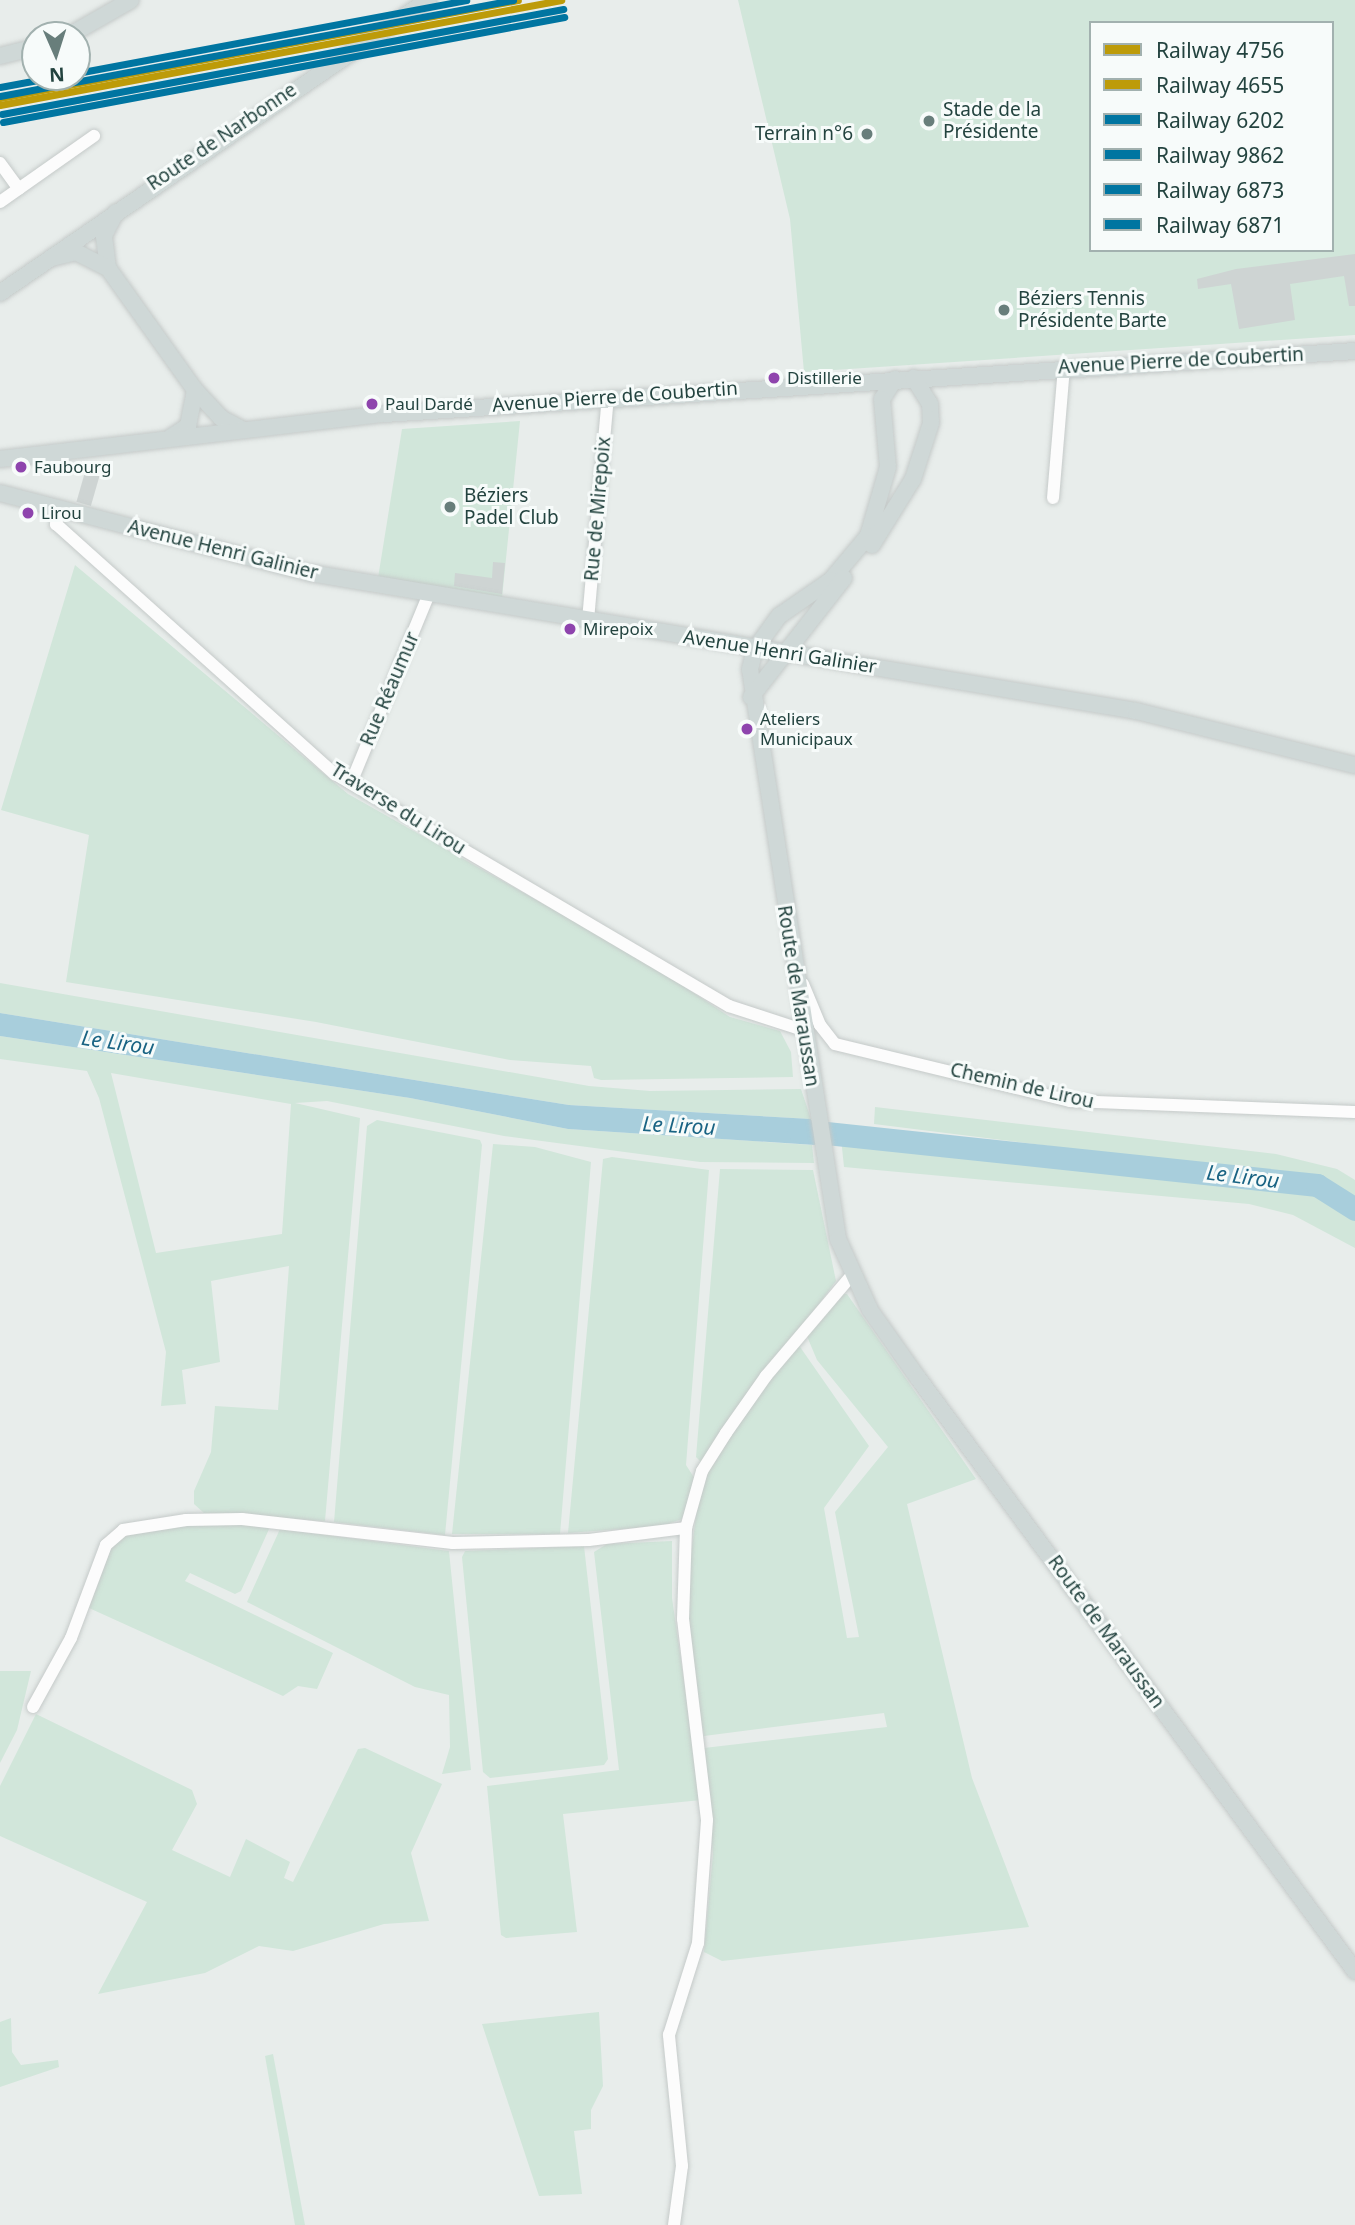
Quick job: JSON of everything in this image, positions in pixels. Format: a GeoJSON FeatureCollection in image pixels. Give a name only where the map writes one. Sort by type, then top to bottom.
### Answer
{"type":"FeatureCollection","features":[{"type":"Feature","properties":{"kind":"main road"},"geometry":{"type":"LineString","coordinates":[[91,23],[131,0]]}},
{"type":"Feature","properties":{"kind":"main road","name":"Route de Narbonne"},"geometry":{"type":"LineString","coordinates":[[0,293],[30,268],[121,205],[429,0]]}},
{"type":"Feature","properties":{"kind":"main road"},"geometry":{"type":"LineString","coordinates":[[0,55],[21,50]]}},
{"type":"Feature","properties":{"kind":"main road","name":"Route de Narbonne"},"geometry":{"type":"LineString","coordinates":[[108,268],[104,236],[121,205]]}},
{"type":"Feature","properties":{"kind":"main road","name":"Route de Narbonne"},"geometry":{"type":"LineString","coordinates":[[30,268],[76,252],[108,268]]}},
{"type":"Feature","properties":{"kind":"main road","name":"Avenue Pierre de Coubertin"},"geometry":{"type":"LineString","coordinates":[[108,268],[195,390],[229,425],[253,430]]}},
{"type":"Feature","properties":{"kind":"main road","name":"Avenue Pierre de Coubertin"},"geometry":{"type":"LineString","coordinates":[[0,459],[384,414],[1355,351]]}},
{"type":"Feature","properties":{"kind":"main road"},"geometry":{"type":"LineString","coordinates":[[751,697],[790,655],[894,514],[913,479],[931,423],[930,404],[914,378]]}},
{"type":"Feature","properties":{"kind":"main road"},"geometry":{"type":"LineString","coordinates":[[755,649],[779,616],[831,580],[868,536],[888,467],[882,399],[895,379]]}},
{"type":"Feature","properties":{"kind":"main road"},"geometry":{"type":"LineString","coordinates":[[169,439],[188,426],[195,390]]}},
{"type":"Feature","properties":{"kind":"main road","name":"Avenue Henri Galinier"},"geometry":{"type":"LineString","coordinates":[[0,493],[58,516],[310,573],[1136,711],[1355,765]]}},
{"type":"Feature","properties":{"kind":"main road","name":"Route de Maraussan"},"geometry":{"type":"LineString","coordinates":[[755,649],[751,697],[823,1162],[838,1239],[852,1275],[1355,1971]]}},
{"type":"Feature","properties":{"kind":"main road","name":"Route de Maraussan"},"geometry":{"type":"LineString","coordinates":[[1032,1526],[1355,1960]]}},
{"type":"Feature","properties":{"kind":"street"},"geometry":{"type":"LineString","coordinates":[[0,202],[94,136]]}},
{"type":"Feature","properties":{"kind":"street"},"geometry":{"type":"LineString","coordinates":[[0,163],[19,189]]}},
{"type":"Feature","properties":{"kind":"street"},"geometry":{"type":"LineString","coordinates":[[1053,498],[1063,368]]}},
{"type":"Feature","properties":{"kind":"street","name":"Rue de Mirepoix"},"geometry":{"type":"LineString","coordinates":[[588,620],[608,398]]}},
{"type":"Feature","properties":{"kind":"street","name":"Traverse du Lirou"},"geometry":{"type":"LineString","coordinates":[[58,516],[351,783],[729,1006],[803,1030]]}},
{"type":"Feature","properties":{"kind":"street","name":"Rue Réaumur"},"geometry":{"type":"LineString","coordinates":[[351,783],[429,594]]}},
{"type":"Feature","properties":{"kind":"street","name":"Chemin de Lirou"},"geometry":{"type":"LineString","coordinates":[[791,954],[820,1025],[835,1044],[859,1051],[1082,1102],[1355,1112]]}},
{"type":"Feature","properties":{"kind":"street"},"geometry":{"type":"LineString","coordinates":[[674,2225],[682,2166],[669,2035],[698,1943],[707,1832],[683,1619],[686,1528],[702,1471],[726,1433],[766,1376],[852,1275]]}},
{"type":"Feature","properties":{"kind":"street"},"geometry":{"type":"LineString","coordinates":[[33,1707],[71,1638],[106,1545],[123,1530],[186,1520],[242,1519],[453,1543],[590,1540],[686,1528]]}},
{"type":"Feature","properties":{"kind":"green space","name":"Stade de la Présidente"},"geometry":{"type":"Polygon","coordinates":[[[738,0],[1355,0],[1355,335],[804,372],[790,219],[738,0]]]}},
{"type":"Feature","properties":{"kind":"green space","name":"Béziers Padel Club"},"geometry":{"type":"Polygon","coordinates":[[[520,421],[502,598],[378,578],[402,429],[520,421]]]}},
{"type":"Feature","properties":{"kind":"green space"},"geometry":{"type":"Polygon","coordinates":[[[75,565],[348,794],[650,964],[730,1017],[780,1031],[791,1052],[793,1077],[601,1080],[594,1078],[591,1066],[510,1060],[316,1022],[66,982],[89,835],[1,810],[75,565]]]}},
{"type":"Feature","properties":{"kind":"green space"},"geometry":{"type":"Polygon","coordinates":[[[0,983],[589,1086],[650,1091],[801,1089],[811,1119],[569,1105],[0,1013],[0,983]]]}},
{"type":"Feature","properties":{"kind":"green space"},"geometry":{"type":"Polygon","coordinates":[[[0,1036],[410,1098],[568,1129],[812,1145],[814,1163],[700,1162],[504,1136],[327,1101],[295,1103],[360,1118],[325,1521],[204,1513],[194,1504],[194,1491],[211,1452],[215,1406],[278,1410],[289,1266],[211,1281],[220,1362],[182,1370],[186,1404],[161,1406],[166,1352],[99,1098],[87,1071],[0,1059],[0,1036]],[[111,1073],[156,1253],[282,1234],[291,1104],[111,1073]]]}},
{"type":"Feature","properties":{"kind":"green space"},"geometry":{"type":"Polygon","coordinates":[[[875,1107],[1276,1154],[1337,1169],[1355,1180],[1355,1248],[1293,1215],[1249,1204],[844,1167],[841,1138],[1049,1158],[1050,1146],[874,1124],[875,1107]]]}},
{"type":"Feature","properties":{"kind":"green space"},"geometry":{"type":"Polygon","coordinates":[[[377,1120],[480,1140],[482,1145],[445,1535],[334,1522],[367,1126],[377,1120]]]}},
{"type":"Feature","properties":{"kind":"green space"},"geometry":{"type":"Polygon","coordinates":[[[493,1144],[535,1147],[591,1162],[560,1534],[452,1534],[493,1144]]]}},
{"type":"Feature","properties":{"kind":"green space"},"geometry":{"type":"Polygon","coordinates":[[[612,1157],[709,1170],[686,1465],[695,1479],[682,1519],[662,1526],[568,1533],[603,1159],[612,1157]]]}},
{"type":"Feature","properties":{"kind":"green space"},"geometry":{"type":"Polygon","coordinates":[[[720,1169],[813,1170],[836,1281],[701,1462],[696,1457],[720,1169]]]}},
{"type":"Feature","properties":{"kind":"green space"},"geometry":{"type":"Polygon","coordinates":[[[840,1294],[847,1294],[976,1479],[907,1504],[972,1778],[1029,1927],[722,1961],[704,1952],[713,1854],[704,1748],[887,1727],[884,1713],[704,1736],[690,1658],[688,1580],[698,1499],[709,1471],[764,1384],[798,1344],[869,1446],[824,1508],[847,1638],[859,1637],[835,1512],[888,1447],[817,1360],[806,1334],[840,1294]]]}},
{"type":"Feature","properties":{"kind":"green space"},"geometry":{"type":"Polygon","coordinates":[[[195,1522],[270,1527],[241,1591],[235,1594],[190,1573],[185,1581],[333,1653],[317,1689],[298,1686],[283,1696],[89,1608],[116,1535],[195,1522]]]}},
{"type":"Feature","properties":{"kind":"green space"},"geometry":{"type":"Polygon","coordinates":[[[280,1529],[449,1551],[471,1770],[442,1774],[450,1747],[449,1695],[415,1687],[247,1602],[280,1529]]]}},
{"type":"Feature","properties":{"kind":"green space"},"geometry":{"type":"Polygon","coordinates":[[[672,1541],[672,1598],[701,1800],[563,1814],[577,1932],[506,1938],[501,1935],[487,1786],[619,1770],[594,1552],[607,1544],[672,1541]]]}},
{"type":"Feature","properties":{"kind":"green space"},"geometry":{"type":"Polygon","coordinates":[[[584,1546],[608,1759],[604,1765],[490,1778],[483,1772],[462,1557],[465,1551],[584,1546]]]}},
{"type":"Feature","properties":{"kind":"green space"},"geometry":{"type":"Polygon","coordinates":[[[0,1671],[31,1671],[17,1730],[0,1763],[0,1671]]]}},
{"type":"Feature","properties":{"kind":"green space"},"geometry":{"type":"Polygon","coordinates":[[[36,1714],[192,1790],[197,1804],[172,1850],[230,1877],[246,1839],[290,1862],[284,1878],[293,1882],[358,1749],[365,1748],[442,1784],[411,1853],[429,1921],[384,1924],[293,1951],[259,1946],[205,1973],[98,1994],[147,1902],[0,1836],[0,1786],[36,1714]]]}},
{"type":"Feature","properties":{"kind":"green space"},"geometry":{"type":"Polygon","coordinates":[[[599,2012],[603,2086],[591,2110],[591,2129],[574,2131],[582,2194],[539,2196],[482,2024],[599,2012]]]}},
{"type":"Feature","properties":{"kind":"green space"},"geometry":{"type":"Polygon","coordinates":[[[11,2018],[12,2052],[21,2065],[58,2060],[59,2067],[0,2087],[0,2022],[11,2018]]]}},
{"type":"Feature","properties":{"kind":"green space"},"geometry":{"type":"Polygon","coordinates":[[[273,2054],[305,2225],[295,2225],[265,2056],[273,2054]]]}},
{"type":"Feature","properties":{"kind":"water"},"geometry":{"type":"Polygon","coordinates":[[[0,1013],[569,1105],[811,1119],[815,1145],[568,1129],[410,1098],[0,1036],[0,1013]]]}},
{"type":"Feature","properties":{"kind":"building"},"geometry":{"type":"Polygon","coordinates":[[[1355,254],[1355,306],[1349,306],[1344,276],[1290,284],[1295,320],[1239,329],[1231,284],[1198,289],[1197,279],[1236,269],[1355,254]]]}},
{"type":"Feature","properties":{"kind":"building"},"geometry":{"type":"Polygon","coordinates":[[[85,472],[99,476],[91,506],[76,502],[85,472]]]}},
{"type":"Feature","properties":{"kind":"building"},"geometry":{"type":"Polygon","coordinates":[[[493,562],[505,563],[502,594],[454,586],[455,573],[492,578],[493,562]]]}},
{"type":"Feature","properties":{"kind":"waterway","name":"Le Lirou"},"geometry":{"type":"LineString","coordinates":[[798,1130],[1317,1185],[1355,1209]]}},
{"type":"Feature","properties":{"kind":"rail line","name":"6871"},"geometry":{"type":"LineString","coordinates":[[91,70],[466,0]]}},
{"type":"Feature","properties":{"kind":"rail line","name":"9862"},"geometry":{"type":"LineString","coordinates":[[0,96],[513,0]]}},
{"type":"Feature","properties":{"kind":"rail line","name":"4756"},"geometry":{"type":"LineString","coordinates":[[0,98],[518,0]]}},
{"type":"Feature","properties":{"kind":"rail line","name":"4655"},"geometry":{"type":"LineString","coordinates":[[0,105],[561,0]]}},
{"type":"Feature","properties":{"kind":"rail line","name":"6202"},"geometry":{"type":"LineString","coordinates":[[2,114],[563,9]]}},
{"type":"Feature","properties":{"kind":"rail line","name":"6873"},"geometry":{"type":"LineString","coordinates":[[3,122],[564,17]]}},
{"type":"Feature","properties":{"kind":"rail line","name":"6871"},"geometry":{"type":"LineString","coordinates":[[0,87],[21,83]]}},
{"type":"Feature","properties":{"kind":"place","name":"Stade de la Présidente"},"geometry":{"type":"Point","coordinates":[929,121]}},
{"type":"Feature","properties":{"kind":"place","name":"Terrain n°6"},"geometry":{"type":"Point","coordinates":[867,134]}},
{"type":"Feature","properties":{"kind":"place","name":"Béziers Tennis Présidente Barte"},"geometry":{"type":"Point","coordinates":[1004,310]}},
{"type":"Feature","properties":{"kind":"place","name":"Distillerie"},"geometry":{"type":"Point","coordinates":[774,378]}},
{"type":"Feature","properties":{"kind":"place","name":"Paul Dardé"},"geometry":{"type":"Point","coordinates":[372,404]}},
{"type":"Feature","properties":{"kind":"place","name":"Faubourg"},"geometry":{"type":"Point","coordinates":[21,467]}},
{"type":"Feature","properties":{"kind":"place","name":"Béziers Padel Club"},"geometry":{"type":"Point","coordinates":[450,507]}},
{"type":"Feature","properties":{"kind":"place","name":"Lirou"},"geometry":{"type":"Point","coordinates":[28,513]}},
{"type":"Feature","properties":{"kind":"place","name":"Mirepoix"},"geometry":{"type":"Point","coordinates":[570,629]}},
{"type":"Feature","properties":{"kind":"place","name":"Ateliers Municipaux"},"geometry":{"type":"Point","coordinates":[747,729]}}]}
